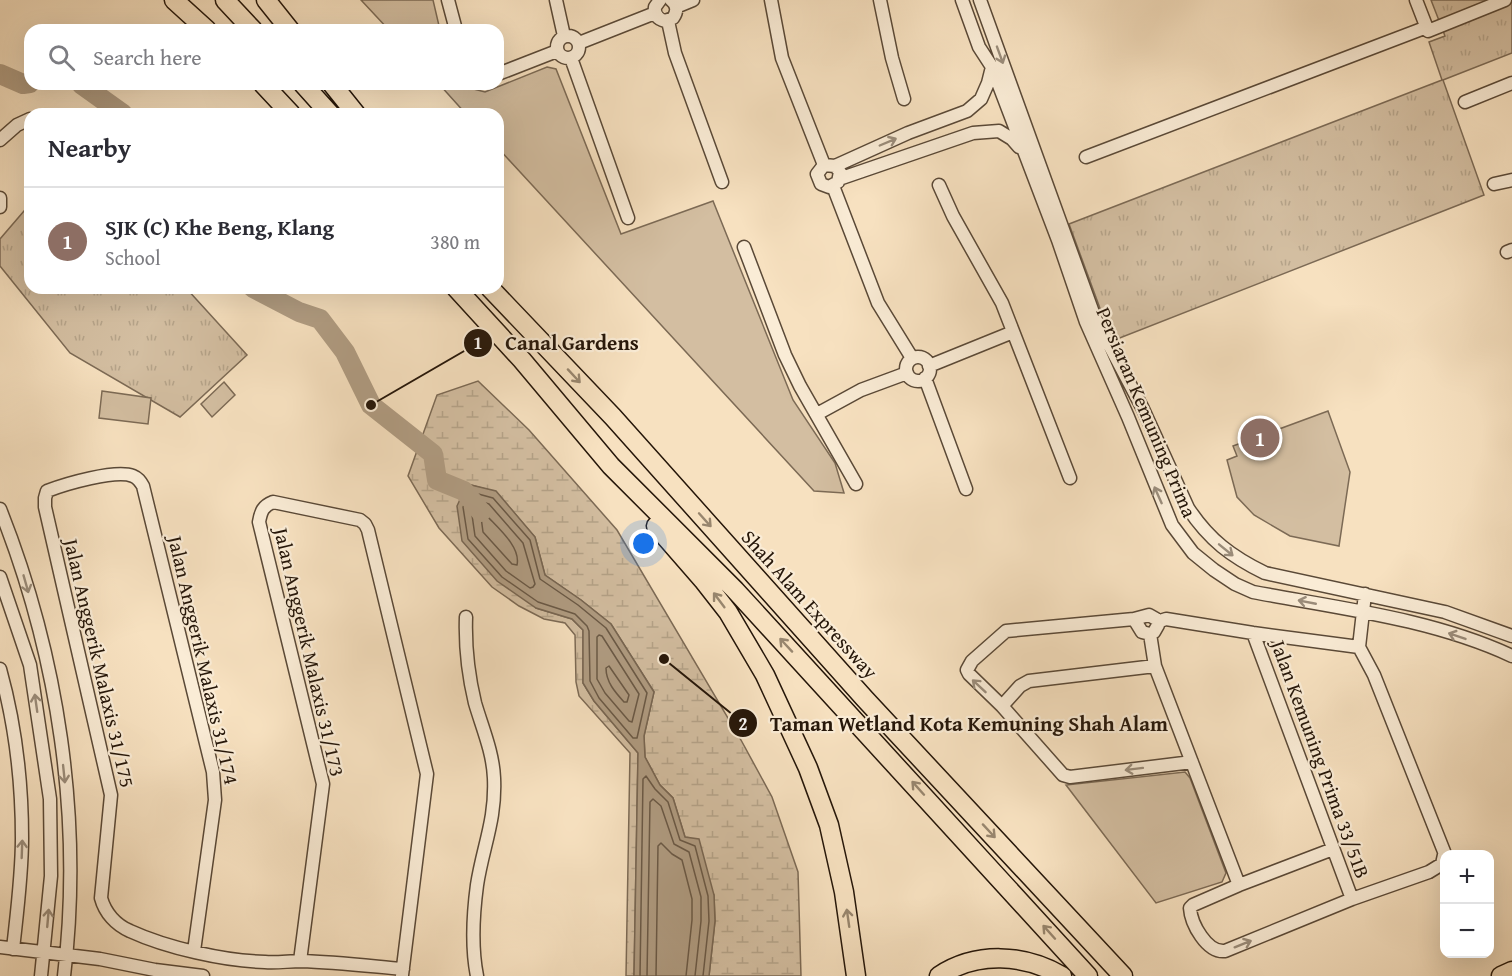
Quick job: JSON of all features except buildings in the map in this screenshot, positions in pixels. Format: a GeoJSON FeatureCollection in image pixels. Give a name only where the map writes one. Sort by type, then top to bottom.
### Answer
{"type":"FeatureCollection","features":[{"type":"Feature","properties":{"kind":"highway"},"geometry":{"type":"LineString","coordinates":[[174,0],[200,24]]}},
{"type":"Feature","properties":{"kind":"highway"},"geometry":{"type":"LineString","coordinates":[[187,0],[208,24]]}},
{"type":"Feature","properties":{"kind":"highway"},"geometry":{"type":"LineString","coordinates":[[225,0],[247,24]]}},
{"type":"Feature","properties":{"kind":"highway"},"geometry":{"type":"LineString","coordinates":[[266,0],[285,24]]}},
{"type":"Feature","properties":{"kind":"highway"},"geometry":{"type":"LineString","coordinates":[[268,90],[285,108]]}},
{"type":"Feature","properties":{"kind":"highway"},"geometry":{"type":"LineString","coordinates":[[308,90],[325,108]]}},
{"type":"Feature","properties":{"kind":"highway"},"geometry":{"type":"LineString","coordinates":[[337,90],[351,108]]}},
{"type":"Feature","properties":{"kind":"highway"},"geometry":{"type":"LineString","coordinates":[[462,294],[522,360],[612,466],[735,590],[1088,976]]}},
{"type":"Feature","properties":{"kind":"highway","name":"Shah Alam Expressway"},"geometry":{"type":"LineString","coordinates":[[497,294],[613,417],[865,699],[1123,976]]}},
{"type":"Feature","properties":{"kind":"highway"},"geometry":{"type":"LineString","coordinates":[[612,466],[651,521],[704,580],[728,612],[765,675],[808,768],[829,825],[844,892],[856,976]]}},
{"type":"Feature","properties":{"kind":"highway"},"geometry":{"type":"LineString","coordinates":[[1100,950],[1138,976]]}},
{"type":"Feature","properties":{"kind":"highway"},"geometry":{"type":"LineString","coordinates":[[939,976],[971,962],[1000,958],[1024,960],[1043,965],[1062,976]]}},
{"type":"Feature","properties":{"kind":"highway"},"geometry":{"type":"LineString","coordinates":[[1501,976],[1512,971]]}},
{"type":"Feature","properties":{"kind":"street"},"geometry":{"type":"LineString","coordinates":[[448,0],[454,24]]}},
{"type":"Feature","properties":{"kind":"street"},"geometry":{"type":"LineString","coordinates":[[556,0],[564,36]]}},
{"type":"Feature","properties":{"kind":"street"},"geometry":{"type":"LineString","coordinates":[[660,0],[655,7],[655,14],[662,20],[668,21],[675,16],[674,3],[693,0]]}},
{"type":"Feature","properties":{"kind":"street"},"geometry":{"type":"LineString","coordinates":[[771,0],[782,58],[830,165],[840,172],[836,182],[879,303],[912,358]]}},
{"type":"Feature","properties":{"kind":"street"},"geometry":{"type":"LineString","coordinates":[[880,0],[892,58],[904,99]]}},
{"type":"Feature","properties":{"kind":"street","name":"Persiaran Kemuning Prima"},"geometry":{"type":"LineString","coordinates":[[962,0],[980,47],[992,67],[1058,240],[1086,322],[1172,525],[1193,553],[1221,574],[1253,592],[1364,613],[1450,633],[1512,656]]}},
{"type":"Feature","properties":{"kind":"street","name":"Persiaran Kemuning Prima"},"geometry":{"type":"LineString","coordinates":[[980,0],[1095,318],[1196,520],[1216,542],[1239,560],[1265,573],[1445,612],[1512,636]]}},
{"type":"Feature","properties":{"kind":"street"},"geometry":{"type":"LineString","coordinates":[[1416,0],[1428,31],[1505,0]]}},
{"type":"Feature","properties":{"kind":"street"},"geometry":{"type":"LineString","coordinates":[[579,43],[655,14]]}},
{"type":"Feature","properties":{"kind":"street"},"geometry":{"type":"LineString","coordinates":[[668,21],[675,53],[722,182]]}},
{"type":"Feature","properties":{"kind":"street"},"geometry":{"type":"LineString","coordinates":[[1086,157],[1426,27]]}},
{"type":"Feature","properties":{"kind":"street"},"geometry":{"type":"LineString","coordinates":[[564,36],[575,38],[579,43],[579,51],[571,58],[564,58],[557,51],[559,40],[564,36]]}},
{"type":"Feature","properties":{"kind":"street"},"geometry":{"type":"LineString","coordinates":[[504,72],[557,51]]}},
{"type":"Feature","properties":{"kind":"street"},"geometry":{"type":"LineString","coordinates":[[571,58],[628,218]]}},
{"type":"Feature","properties":{"kind":"street"},"geometry":{"type":"LineString","coordinates":[[992,67],[981,99],[967,111],[818,170],[819,182],[825,186],[973,133],[999,131],[1012,139],[1028,161]]}},
{"type":"Feature","properties":{"kind":"street"},"geometry":{"type":"LineString","coordinates":[[1464,102],[1512,82]]}},
{"type":"Feature","properties":{"kind":"street"},"geometry":{"type":"LineString","coordinates":[[0,140],[24,122]]}},
{"type":"Feature","properties":{"kind":"street"},"geometry":{"type":"LineString","coordinates":[[935,124],[943,143]]}},
{"type":"Feature","properties":{"kind":"street"},"geometry":{"type":"LineString","coordinates":[[1494,184],[1512,180]]}},
{"type":"Feature","properties":{"kind":"street"},"geometry":{"type":"LineString","coordinates":[[939,185],[953,216],[1002,303],[1070,478]]}},
{"type":"Feature","properties":{"kind":"street"},"geometry":{"type":"LineString","coordinates":[[0,198],[0,207]]}},
{"type":"Feature","properties":{"kind":"street"},"geometry":{"type":"LineString","coordinates":[[744,247],[785,355],[800,386],[856,484]]}},
{"type":"Feature","properties":{"kind":"street"},"geometry":{"type":"LineString","coordinates":[[929,366],[1013,332]]}},
{"type":"Feature","properties":{"kind":"street"},"geometry":{"type":"LineString","coordinates":[[912,358],[922,358],[929,366],[929,373],[925,378],[915,380],[907,373],[907,363],[912,358]]}},
{"type":"Feature","properties":{"kind":"street"},"geometry":{"type":"LineString","coordinates":[[817,414],[861,390],[907,373]]}},
{"type":"Feature","properties":{"kind":"street"},"geometry":{"type":"LineString","coordinates":[[925,378],[966,489]]}},
{"type":"Feature","properties":{"kind":"street"},"geometry":{"type":"LineString","coordinates":[[1120,398],[1134,392]]}},
{"type":"Feature","properties":{"kind":"street","name":"Jalan Anggerik Malaxis 31/175"},"geometry":{"type":"LineString","coordinates":[[143,486],[136,477],[126,474],[56,487],[47,491],[45,507],[111,795],[101,898],[104,909],[128,931],[194,951]]}},
{"type":"Feature","properties":{"kind":"street","name":"Jalan Anggerik Malaxis 31/174"},"geometry":{"type":"LineString","coordinates":[[143,486],[213,772],[215,800],[194,951]]}},
{"type":"Feature","properties":{"kind":"street","name":"Jalan Anggerik Malaxis 31/173"},"geometry":{"type":"LineString","coordinates":[[300,961],[323,784],[259,522],[261,511],[273,502],[360,520],[365,524],[370,537],[427,774],[402,972]]}},
{"type":"Feature","properties":{"kind":"street"},"geometry":{"type":"LineString","coordinates":[[0,509],[20,559],[47,659],[64,770],[70,833],[70,888],[64,976]]}},
{"type":"Feature","properties":{"kind":"street"},"geometry":{"type":"LineString","coordinates":[[0,577],[30,665],[50,798],[51,876],[41,976]]}},
{"type":"Feature","properties":{"kind":"street"},"geometry":{"type":"LineString","coordinates":[[1365,594],[1359,647],[1374,675],[1442,850]]}},
{"type":"Feature","properties":{"kind":"street"},"geometry":{"type":"LineString","coordinates":[[1134,619],[1142,632],[1150,634],[1156,630],[1157,622],[1149,615],[1134,619],[1006,631],[972,661],[967,670],[972,679],[1002,706],[1059,773],[1065,776],[1192,762]]}},
{"type":"Feature","properties":{"kind":"street"},"geometry":{"type":"LineString","coordinates":[[466,617],[465,645],[469,673],[494,775],[493,819],[477,884],[474,918],[473,941],[477,976]]}},
{"type":"Feature","properties":{"kind":"street"},"geometry":{"type":"LineString","coordinates":[[1157,622],[1166,618],[1253,633],[1359,647]]}},
{"type":"Feature","properties":{"kind":"street","name":"Jalan Kemuning Prima 33/51B"},"geometry":{"type":"LineString","coordinates":[[1253,633],[1352,899]]}},
{"type":"Feature","properties":{"kind":"street"},"geometry":{"type":"LineString","coordinates":[[1150,634],[1155,666],[1239,885]]}},
{"type":"Feature","properties":{"kind":"street"},"geometry":{"type":"LineString","coordinates":[[1002,706],[1020,686],[1029,681],[1155,666]]}},
{"type":"Feature","properties":{"kind":"street"},"geometry":{"type":"LineString","coordinates":[[0,669],[9,704],[21,798],[21,878],[13,949]]}},
{"type":"Feature","properties":{"kind":"street"},"geometry":{"type":"LineString","coordinates":[[1333,849],[1200,901],[1190,908],[1193,920],[1206,942],[1219,951],[1236,947],[1352,899],[1440,866]]}},
{"type":"Feature","properties":{"kind":"street"},"geometry":{"type":"LineString","coordinates":[[67,937],[85,955],[155,970],[203,976]]}},
{"type":"Feature","properties":{"kind":"street"},"geometry":{"type":"LineString","coordinates":[[0,947],[100,959]]}},
{"type":"Feature","properties":{"kind":"street"},"geometry":{"type":"LineString","coordinates":[[194,951],[212,956],[262,962],[300,961],[402,972]]}},
{"type":"Feature","properties":{"kind":"green space"},"geometry":{"type":"Polygon","coordinates":[[[361,0],[433,0],[439,24],[383,24],[361,0]]]}},
{"type":"Feature","properties":{"kind":"green space"},"geometry":{"type":"Polygon","coordinates":[[[1431,0],[1512,0],[1512,53],[1443,80],[1484,195],[1112,341],[1069,224],[1442,80],[1429,42],[1445,36],[1431,0]]]}},
{"type":"Feature","properties":{"kind":"green space"},"geometry":{"type":"Polygon","coordinates":[[[547,67],[556,69],[621,234],[713,201],[793,400],[835,463],[844,493],[814,491],[504,155],[504,108],[461,108],[444,90],[485,92],[504,90],[504,84],[547,67]]]}},
{"type":"Feature","properties":{"kind":"green space"},"geometry":{"type":"Polygon","coordinates":[[[24,211],[24,294],[191,294],[247,355],[180,417],[70,353],[0,266],[0,239],[24,211]]]}},
{"type":"Feature","properties":{"kind":"green space"},"geometry":{"type":"Polygon","coordinates":[[[478,381],[529,430],[617,530],[741,740],[772,797],[798,872],[801,976],[709,976],[715,921],[714,895],[685,837],[673,798],[660,785],[645,757],[644,736],[654,692],[611,624],[545,575],[535,537],[496,492],[467,484],[536,608],[572,619],[583,630],[583,683],[594,701],[638,753],[634,976],[626,976],[630,753],[579,696],[576,682],[575,635],[565,623],[544,619],[519,606],[492,587],[439,528],[408,476],[437,395],[478,381]]]}},
{"type":"Feature","properties":{"kind":"green space"},"geometry":{"type":"Polygon","coordinates":[[[224,382],[235,395],[212,417],[201,404],[224,382]]]}},
{"type":"Feature","properties":{"kind":"green space"},"geometry":{"type":"Polygon","coordinates":[[[102,391],[151,398],[148,424],[99,418],[102,391]]]}},
{"type":"Feature","properties":{"kind":"green space"},"geometry":{"type":"Polygon","coordinates":[[[1328,411],[1350,472],[1339,546],[1290,536],[1254,515],[1237,497],[1227,460],[1237,456],[1233,446],[1328,411]]]}},
{"type":"Feature","properties":{"kind":"green space"},"geometry":{"type":"Polygon","coordinates":[[[1185,772],[1190,778],[1226,873],[1222,882],[1156,903],[1066,785],[1185,772]]]}},
{"type":"Feature","properties":{"kind":"water"},"geometry":{"type":"Polygon","coordinates":[[[467,484],[496,491],[535,537],[545,575],[611,624],[654,692],[644,736],[645,757],[660,785],[673,798],[685,837],[699,839],[714,895],[715,921],[709,976],[634,976],[638,753],[594,701],[583,683],[583,630],[572,619],[536,608],[497,581],[462,541],[457,506],[467,484]]]}},
{"type":"Feature","properties":{"kind":"waterway"},"geometry":{"type":"LineString","coordinates":[[0,74],[24,84]]}},
{"type":"Feature","properties":{"kind":"waterway"},"geometry":{"type":"LineString","coordinates":[[89,90],[115,108]]}},
{"type":"Feature","properties":{"kind":"waterway"},"geometry":{"type":"LineString","coordinates":[[264,294],[299,312],[320,319],[345,352],[371,405],[433,454],[437,480],[464,491],[481,512]]}},
{"type":"Feature","properties":{"kind":"place","name":"Canal Gardens"},"geometry":{"type":"Point","coordinates":[371,405]}},
{"type":"Feature","properties":{"kind":"place","name":"SJK (C) Khe Beng, Klang"},"geometry":{"type":"Point","coordinates":[1260,438]}},
{"type":"Feature","properties":{"kind":"place","name":"Taman Wetland Kota Kemuning Shah Alam"},"geometry":{"type":"Point","coordinates":[664,659]}}]}
